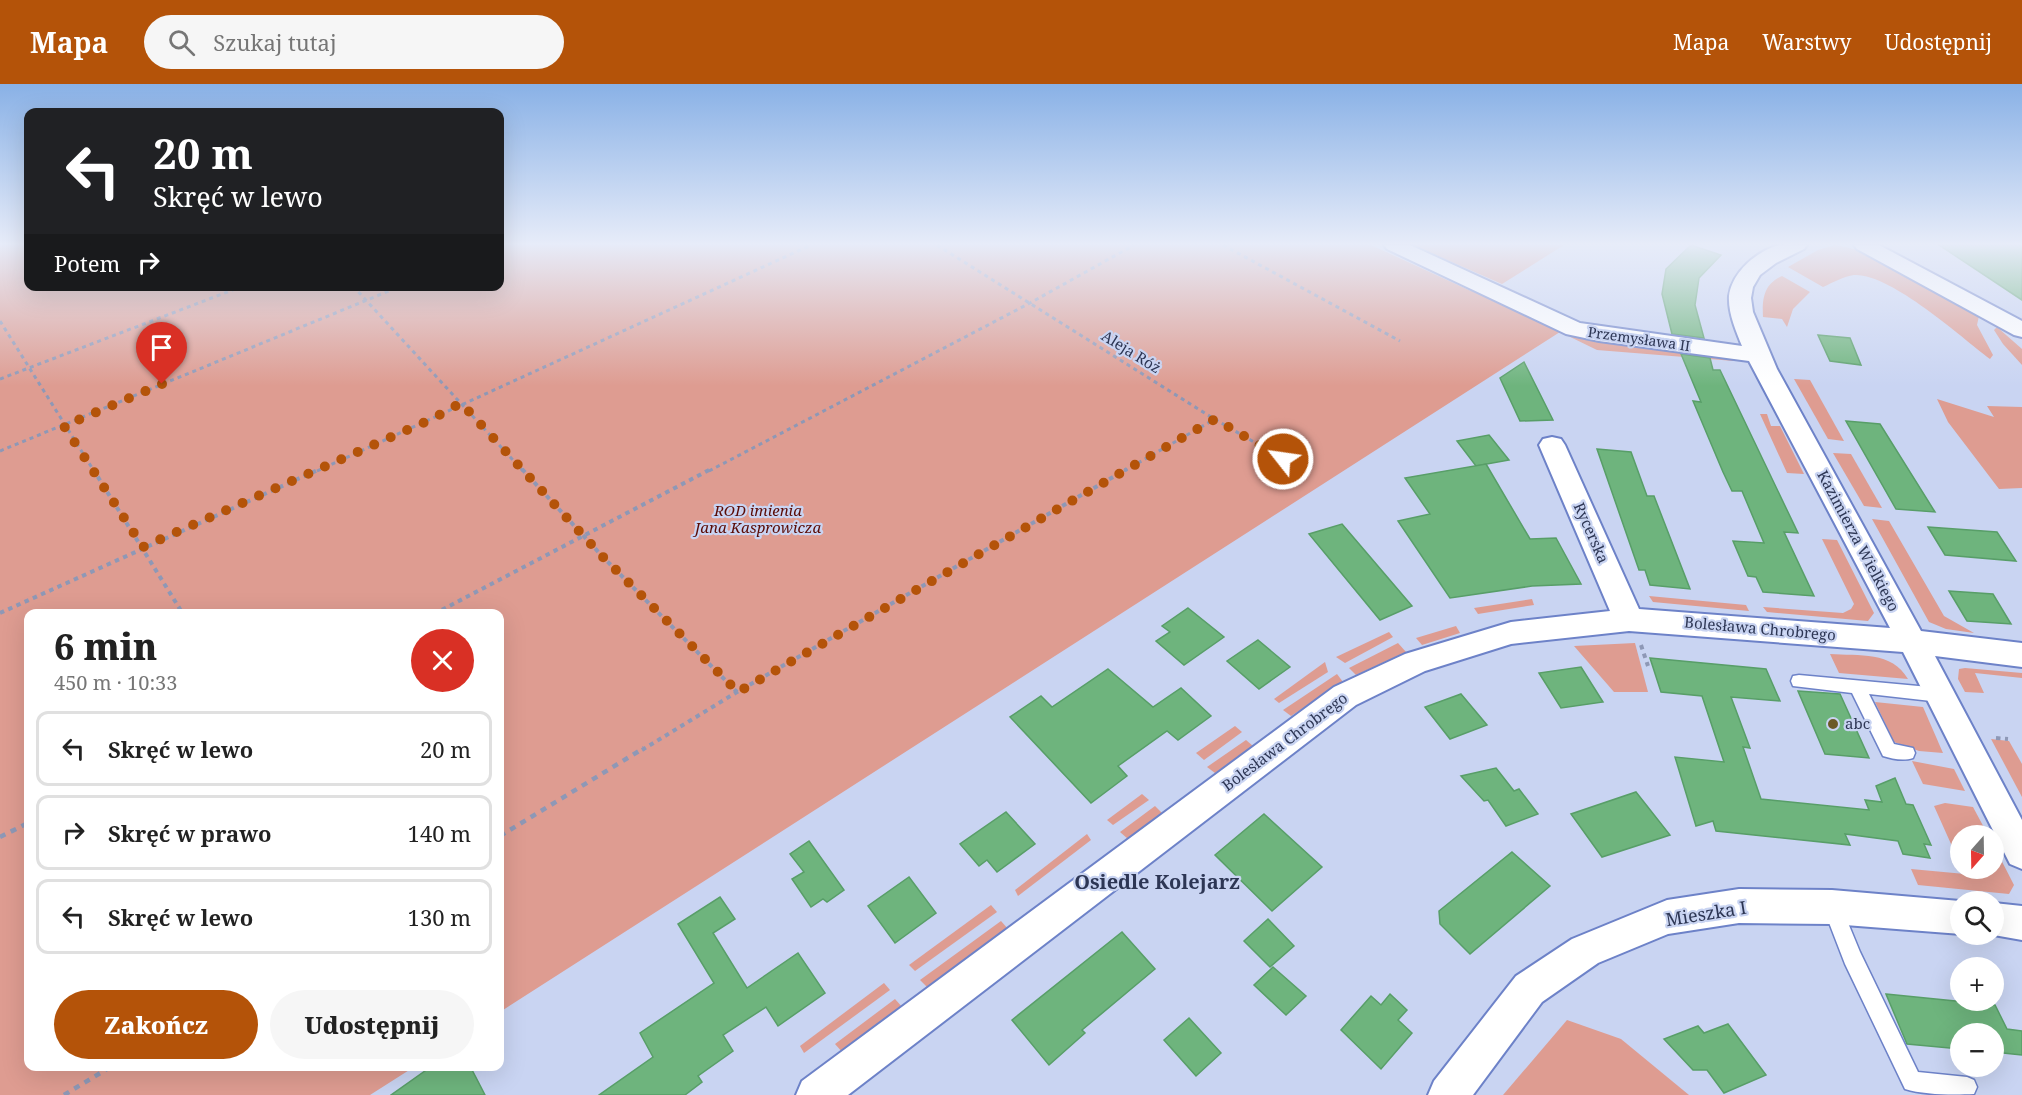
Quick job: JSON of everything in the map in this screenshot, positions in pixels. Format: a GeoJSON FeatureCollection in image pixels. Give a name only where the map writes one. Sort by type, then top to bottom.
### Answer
{"type":"FeatureCollection","features":[{"type":"Feature","properties":{"kind":"street","name":"Przemysława II"},"geometry":{"type":"LineString","coordinates":[[1495,292],[1574,329],[1758,355]]}},
{"type":"Feature","properties":{"kind":"street","name":"Kazimierza Wielkiego"},"geometry":{"type":"LineString","coordinates":[[1742,292],[1740,298],[1742,313],[1758,355],[1912,641],[2022,853]]}},
{"type":"Feature","properties":{"kind":"street"},"geometry":{"type":"LineString","coordinates":[[1952,292],[2012,324],[2012,336],[2022,345]]}},
{"type":"Feature","properties":{"kind":"street","name":"Rycerska"},"geometry":{"type":"LineString","coordinates":[[1552,445],[1633,628]]}},
{"type":"Feature","properties":{"kind":"street","name":"Bolesława Chrobrego"},"geometry":{"type":"LineString","coordinates":[[816,1095],[1346,696],[1416,662],[1510,633],[1633,628],[1912,641],[2022,655]]}},
{"type":"Feature","properties":{"kind":"street","name":"Mieszka I"},"geometry":{"type":"LineString","coordinates":[[1448,1095],[1530,989],[1585,951],[1668,917],[1739,906],[1832,907],[1950,917]]}},
{"type":"Feature","properties":{"kind":"street"},"geometry":{"type":"LineString","coordinates":[[2004,922],[2022,923]]}},
{"type":"Feature","properties":{"kind":"lane"},"geometry":{"type":"LineString","coordinates":[[1799,681],[1940,694]]}},
{"type":"Feature","properties":{"kind":"lane"},"geometry":{"type":"LineString","coordinates":[[1857,687],[1889,751],[1907,753]]}},
{"type":"Feature","properties":{"kind":"lane"},"geometry":{"type":"LineString","coordinates":[[1832,907],[1852,957],[1912,1082],[1967,1087]]}},
{"type":"Feature","properties":{"kind":"path"},"geometry":{"type":"LineString","coordinates":[[0,379],[227,292]]}},
{"type":"Feature","properties":{"kind":"path"},"geometry":{"type":"LineString","coordinates":[[359,292],[584,536],[738,692]]}},
{"type":"Feature","properties":{"kind":"path"},"geometry":{"type":"LineString","coordinates":[[0,451],[385,292]]}},
{"type":"Feature","properties":{"kind":"path"},"geometry":{"type":"LineString","coordinates":[[0,613],[432,419],[461,403],[706,292]]}},
{"type":"Feature","properties":{"kind":"path","name":"Aleja Róż"},"geometry":{"type":"LineString","coordinates":[[1013,292],[1283,459]]}},
{"type":"Feature","properties":{"kind":"path"},"geometry":{"type":"LineString","coordinates":[[444,609],[1049,292]]}},
{"type":"Feature","properties":{"kind":"path"},"geometry":{"type":"LineString","coordinates":[[1310,292],[1400,341]]}},
{"type":"Feature","properties":{"kind":"path"},"geometry":{"type":"LineString","coordinates":[[0,321],[180,609]]}},
{"type":"Feature","properties":{"kind":"path"},"geometry":{"type":"LineString","coordinates":[[504,834],[738,692],[1215,419]]}},
{"type":"Feature","properties":{"kind":"path"},"geometry":{"type":"LineString","coordinates":[[1633,628],[1648,666]]}},
{"type":"Feature","properties":{"kind":"path"},"geometry":{"type":"LineString","coordinates":[[0,837],[24,824]]}},
{"type":"Feature","properties":{"kind":"path"},"geometry":{"type":"LineString","coordinates":[[64,1095],[104,1071]]}},
{"type":"Feature","properties":{"kind":"green space","name":"ROD imienia Jana Kasprowicza"},"geometry":{"type":"Polygon","coordinates":[[[0,292],[1485,292],[1560,328],[1730,357],[1734,361],[1597,350],[1560,332],[504,1009],[504,609],[24,609],[24,1071],[408,1071],[370,1095],[0,1095],[0,292]]]}},
{"type":"Feature","properties":{"kind":"green space"},"geometry":{"type":"Polygon","coordinates":[[[1765,292],[1810,292],[1793,309],[1787,327],[1782,319],[1763,317],[1765,292]]]}},
{"type":"Feature","properties":{"kind":"green space"},"geometry":{"type":"Polygon","coordinates":[[[1900,292],[1943,292],[1974,310],[1979,316],[1977,325],[1993,355],[1990,359],[1900,292]]]}},
{"type":"Feature","properties":{"kind":"green space"},"geometry":{"type":"Polygon","coordinates":[[[1997,327],[2022,349],[2022,365],[2003,344],[1994,330],[1997,327]]]}},
{"type":"Feature","properties":{"kind":"green space"},"geometry":{"type":"Polygon","coordinates":[[[1794,379],[1810,380],[1844,441],[1828,439],[1794,379]]]}},
{"type":"Feature","properties":{"kind":"green space"},"geometry":{"type":"Polygon","coordinates":[[[1937,399],[1994,417],[1987,406],[2022,407],[2022,488],[1999,489],[1948,422],[1937,399]]]}},
{"type":"Feature","properties":{"kind":"green space"},"geometry":{"type":"Polygon","coordinates":[[[1760,414],[1767,414],[1771,426],[1780,426],[1804,474],[1787,473],[1760,414]]]}},
{"type":"Feature","properties":{"kind":"green space"},"geometry":{"type":"Polygon","coordinates":[[[1833,453],[1851,454],[1882,508],[1864,506],[1833,453]]]}},
{"type":"Feature","properties":{"kind":"green space"},"geometry":{"type":"Polygon","coordinates":[[[1872,519],[1889,521],[1944,616],[1974,633],[1946,629],[1929,622],[1872,519]]]}},
{"type":"Feature","properties":{"kind":"green space"},"geometry":{"type":"Polygon","coordinates":[[[1822,539],[1837,540],[1874,613],[1868,621],[1767,612],[1763,607],[1843,613],[1851,609],[1854,604],[1822,539]]]}},
{"type":"Feature","properties":{"kind":"green space"},"geometry":{"type":"Polygon","coordinates":[[[1649,596],[1746,605],[1749,611],[1653,602],[1649,596]]]}},
{"type":"Feature","properties":{"kind":"green space"},"geometry":{"type":"Polygon","coordinates":[[[1532,599],[1534,605],[1478,614],[1474,608],[1532,599]]]}},
{"type":"Feature","properties":{"kind":"green space"},"geometry":{"type":"Polygon","coordinates":[[[1456,626],[1460,633],[1422,645],[1416,638],[1456,626]]]}},
{"type":"Feature","properties":{"kind":"green space"},"geometry":{"type":"Polygon","coordinates":[[[1389,632],[1393,637],[1345,663],[1336,657],[1389,632]]]}},
{"type":"Feature","properties":{"kind":"green space"},"geometry":{"type":"Polygon","coordinates":[[[1398,643],[1406,652],[1356,675],[1349,668],[1398,643]]]}},
{"type":"Feature","properties":{"kind":"green space"},"geometry":{"type":"Polygon","coordinates":[[[1635,643],[1648,692],[1614,692],[1574,646],[1635,643]]]}},
{"type":"Feature","properties":{"kind":"green space"},"geometry":{"type":"Polygon","coordinates":[[[1830,654],[1863,655],[1884,659],[1901,670],[1908,679],[1839,673],[1830,654]]]}},
{"type":"Feature","properties":{"kind":"green space"},"geometry":{"type":"Polygon","coordinates":[[[1325,662],[1328,672],[1279,703],[1274,699],[1325,662]]]}},
{"type":"Feature","properties":{"kind":"green space"},"geometry":{"type":"Polygon","coordinates":[[[1959,669],[2022,673],[2022,678],[1975,673],[1984,693],[1965,692],[1958,679],[1959,669]]]}},
{"type":"Feature","properties":{"kind":"green space"},"geometry":{"type":"Polygon","coordinates":[[[1337,674],[1343,682],[1291,716],[1283,710],[1337,674]]]}},
{"type":"Feature","properties":{"kind":"green space"},"geometry":{"type":"Polygon","coordinates":[[[1875,702],[1923,707],[1943,753],[1919,751],[1894,742],[1875,702]]]}},
{"type":"Feature","properties":{"kind":"green space"},"geometry":{"type":"Polygon","coordinates":[[[1235,726],[1242,732],[1204,760],[1196,753],[1235,726]]]}},
{"type":"Feature","properties":{"kind":"green space"},"geometry":{"type":"Polygon","coordinates":[[[1991,739],[2009,741],[2022,764],[2022,797],[1991,739]]]}},
{"type":"Feature","properties":{"kind":"green space"},"geometry":{"type":"Polygon","coordinates":[[[1246,740],[1253,746],[1215,773],[1207,767],[1246,740]]]}},
{"type":"Feature","properties":{"kind":"green space"},"geometry":{"type":"Polygon","coordinates":[[[1912,761],[1954,769],[1965,791],[1923,784],[1912,761]]]}},
{"type":"Feature","properties":{"kind":"green space"},"geometry":{"type":"Polygon","coordinates":[[[1142,794],[1149,800],[1113,825],[1107,820],[1142,794]]]}},
{"type":"Feature","properties":{"kind":"green space"},"geometry":{"type":"Polygon","coordinates":[[[1945,803],[1973,807],[1983,825],[1950,825],[1950,842],[1934,806],[1945,803]]]}},
{"type":"Feature","properties":{"kind":"green space"},"geometry":{"type":"Polygon","coordinates":[[[1155,806],[1162,813],[1128,839],[1120,832],[1155,806]]]}},
{"type":"Feature","properties":{"kind":"green space"},"geometry":{"type":"Polygon","coordinates":[[[1087,834],[1091,840],[1018,896],[1015,890],[1087,834]]]}},
{"type":"Feature","properties":{"kind":"green space"},"geometry":{"type":"Polygon","coordinates":[[[2004,866],[2014,885],[2009,894],[2004,894],[2004,891],[1918,885],[1911,869],[1950,873],[1950,879],[2004,879],[2004,866]]]}},
{"type":"Feature","properties":{"kind":"green space"},"geometry":{"type":"Polygon","coordinates":[[[991,905],[997,912],[915,971],[909,965],[991,905]]]}},
{"type":"Feature","properties":{"kind":"green space"},"geometry":{"type":"Polygon","coordinates":[[[1001,921],[1008,929],[929,989],[920,980],[1001,921]]]}},
{"type":"Feature","properties":{"kind":"green space"},"geometry":{"type":"Polygon","coordinates":[[[884,983],[890,990],[804,1053],[800,1046],[884,983]]]}},
{"type":"Feature","properties":{"kind":"green space"},"geometry":{"type":"Polygon","coordinates":[[[895,999],[903,1008],[843,1053],[835,1044],[895,999]]]}},
{"type":"Feature","properties":{"kind":"green space"},"geometry":{"type":"Polygon","coordinates":[[[1567,1020],[1621,1039],[1689,1095],[1503,1095],[1567,1020]]]}},
{"type":"Feature","properties":{"kind":"building"},"geometry":{"type":"Polygon","coordinates":[[[1662,292],[1697,292],[1695,305],[1704,338],[1672,334],[1662,292]]]}},
{"type":"Feature","properties":{"kind":"building"},"geometry":{"type":"Polygon","coordinates":[[[2010,292],[2022,292],[2022,300],[2010,292]]]}},
{"type":"Feature","properties":{"kind":"building"},"geometry":{"type":"Polygon","coordinates":[[[1818,335],[1850,338],[1861,365],[1830,361],[1818,335]]]}},
{"type":"Feature","properties":{"kind":"building"},"geometry":{"type":"Polygon","coordinates":[[[1681,354],[1710,358],[1713,370],[1720,370],[1798,533],[1784,532],[1814,596],[1763,592],[1756,577],[1748,576],[1733,541],[1764,543],[1742,491],[1732,491],[1723,472],[1693,401],[1701,402],[1681,354]]]}},
{"type":"Feature","properties":{"kind":"building"},"geometry":{"type":"Polygon","coordinates":[[[1524,362],[1553,420],[1520,421],[1500,378],[1524,362]]]}},
{"type":"Feature","properties":{"kind":"building"},"geometry":{"type":"Polygon","coordinates":[[[1846,421],[1880,424],[1935,512],[1896,509],[1846,421]]]}},
{"type":"Feature","properties":{"kind":"building"},"geometry":{"type":"Polygon","coordinates":[[[1489,435],[1509,460],[1476,466],[1457,441],[1489,435]]]}},
{"type":"Feature","properties":{"kind":"building"},"geometry":{"type":"Polygon","coordinates":[[[1597,449],[1631,452],[1647,496],[1654,496],[1690,589],[1650,585],[1645,570],[1639,570],[1597,449]]]}},
{"type":"Feature","properties":{"kind":"building"},"geometry":{"type":"Polygon","coordinates":[[[1486,464],[1530,539],[1556,538],[1581,584],[1532,586],[1450,598],[1398,521],[1430,514],[1405,478],[1486,464]]]}},
{"type":"Feature","properties":{"kind":"building"},"geometry":{"type":"Polygon","coordinates":[[[1342,524],[1412,606],[1380,620],[1309,534],[1342,524]]]}},
{"type":"Feature","properties":{"kind":"building"},"geometry":{"type":"Polygon","coordinates":[[[1928,527],[1997,532],[2016,561],[1945,555],[1928,527]]]}},
{"type":"Feature","properties":{"kind":"building"},"geometry":{"type":"Polygon","coordinates":[[[1949,591],[1993,594],[2011,624],[1967,621],[1949,591]]]}},
{"type":"Feature","properties":{"kind":"building"},"geometry":{"type":"Polygon","coordinates":[[[1188,608],[1224,637],[1184,665],[1156,641],[1170,632],[1162,626],[1188,608]]]}},
{"type":"Feature","properties":{"kind":"building"},"geometry":{"type":"Polygon","coordinates":[[[1258,640],[1290,667],[1259,689],[1227,661],[1258,640]]]}},
{"type":"Feature","properties":{"kind":"building"},"geometry":{"type":"Polygon","coordinates":[[[1650,658],[1766,669],[1780,701],[1731,697],[1750,748],[1743,747],[1761,799],[1869,810],[1865,800],[1882,802],[1876,786],[1895,778],[1906,804],[1913,805],[1931,845],[1924,844],[1930,858],[1903,854],[1898,841],[1845,834],[1850,845],[1716,831],[1713,821],[1696,826],[1675,757],[1724,762],[1702,696],[1661,692],[1650,658]]]}},
{"type":"Feature","properties":{"kind":"building"},"geometry":{"type":"Polygon","coordinates":[[[1581,667],[1603,702],[1561,708],[1539,673],[1581,667]]]}},
{"type":"Feature","properties":{"kind":"building"},"geometry":{"type":"Polygon","coordinates":[[[1108,669],[1153,707],[1181,688],[1211,716],[1178,740],[1167,731],[1118,766],[1127,776],[1091,803],[1010,717],[1041,696],[1052,707],[1108,669]]]}},
{"type":"Feature","properties":{"kind":"building","name":"abc"},"geometry":{"type":"Polygon","coordinates":[[[1798,691],[1840,694],[1869,758],[1825,754],[1798,691]]]}},
{"type":"Feature","properties":{"kind":"building"},"geometry":{"type":"Polygon","coordinates":[[[1461,694],[1487,725],[1450,739],[1425,707],[1461,694]]]}},
{"type":"Feature","properties":{"kind":"building"},"geometry":{"type":"Polygon","coordinates":[[[1496,768],[1514,791],[1519,789],[1538,814],[1506,826],[1488,800],[1484,801],[1461,776],[1496,768]]]}},
{"type":"Feature","properties":{"kind":"building"},"geometry":{"type":"Polygon","coordinates":[[[1636,792],[1670,835],[1602,857],[1571,814],[1636,792]]]}},
{"type":"Feature","properties":{"kind":"building"},"geometry":{"type":"Polygon","coordinates":[[[1006,812],[1035,844],[997,872],[987,860],[979,866],[960,844],[1006,812]]]}},
{"type":"Feature","properties":{"kind":"building"},"geometry":{"type":"Polygon","coordinates":[[[1264,814],[1322,867],[1272,911],[1215,855],[1264,814]]]}},
{"type":"Feature","properties":{"kind":"building"},"geometry":{"type":"Polygon","coordinates":[[[809,841],[844,890],[827,902],[823,899],[811,907],[792,879],[804,872],[790,854],[809,841]]]}},
{"type":"Feature","properties":{"kind":"building"},"geometry":{"type":"Polygon","coordinates":[[[1512,852],[1550,886],[1470,954],[1440,924],[1439,911],[1512,852]]]}},
{"type":"Feature","properties":{"kind":"building"},"geometry":{"type":"Polygon","coordinates":[[[909,877],[936,913],[895,943],[868,906],[909,877]]]}},
{"type":"Feature","properties":{"kind":"building"},"geometry":{"type":"Polygon","coordinates":[[[720,897],[735,919],[713,933],[747,988],[798,953],[825,993],[778,1026],[766,1007],[723,1035],[733,1051],[698,1076],[702,1082],[685,1095],[599,1095],[653,1057],[640,1033],[714,983],[678,924],[720,897]]]}},
{"type":"Feature","properties":{"kind":"building"},"geometry":{"type":"Polygon","coordinates":[[[1268,919],[1294,946],[1270,967],[1244,941],[1268,919]]]}},
{"type":"Feature","properties":{"kind":"building"},"geometry":{"type":"Polygon","coordinates":[[[1122,932],[1155,969],[1082,1030],[1085,1033],[1049,1065],[1012,1020],[1122,932]]]}},
{"type":"Feature","properties":{"kind":"building"},"geometry":{"type":"Polygon","coordinates":[[[1273,967],[1306,996],[1286,1015],[1254,985],[1273,967]]]}},
{"type":"Feature","properties":{"kind":"building"},"geometry":{"type":"Polygon","coordinates":[[[1390,994],[1407,1010],[1398,1020],[1412,1033],[1381,1069],[1341,1030],[1371,996],[1381,1005],[1390,994]]]}},
{"type":"Feature","properties":{"kind":"building"},"geometry":{"type":"Polygon","coordinates":[[[1886,994],[1950,1000],[1950,1011],[1998,1011],[2004,1023],[1950,1023],[1950,1048],[1907,1044],[1886,994]]]}},
{"type":"Feature","properties":{"kind":"building"},"geometry":{"type":"Polygon","coordinates":[[[1189,1018],[1221,1053],[1196,1076],[1164,1040],[1189,1018]]]}},
{"type":"Feature","properties":{"kind":"building"},"geometry":{"type":"Polygon","coordinates":[[[2004,1023],[2007,1029],[2022,1031],[2022,1055],[2004,1053],[2004,1023]]]}},
{"type":"Feature","properties":{"kind":"building"},"geometry":{"type":"Polygon","coordinates":[[[1728,1024],[1766,1075],[1724,1093],[1707,1070],[1693,1070],[1664,1039],[1698,1026],[1704,1033],[1728,1024]]]}},
{"type":"Feature","properties":{"kind":"building"},"geometry":{"type":"Polygon","coordinates":[[[425,1071],[473,1071],[485,1095],[391,1095],[425,1071]]]}},
{"type":"Feature","properties":{"kind":"place","name":"abc"},"geometry":{"type":"Point","coordinates":[1833,724]}},
{"type":"Feature","properties":{"kind":"district","name":"Osiedle Kolejarz"},"geometry":{"type":"Point","coordinates":[1157,882]}},
{"type":"Feature","properties":{"kind":"route"},"geometry":{"type":"LineString","coordinates":[[162,384],[64,426],[143,547],[432,419],[461,403],[603,557],[738,692],[1215,419],[1283,459]]}}]}
